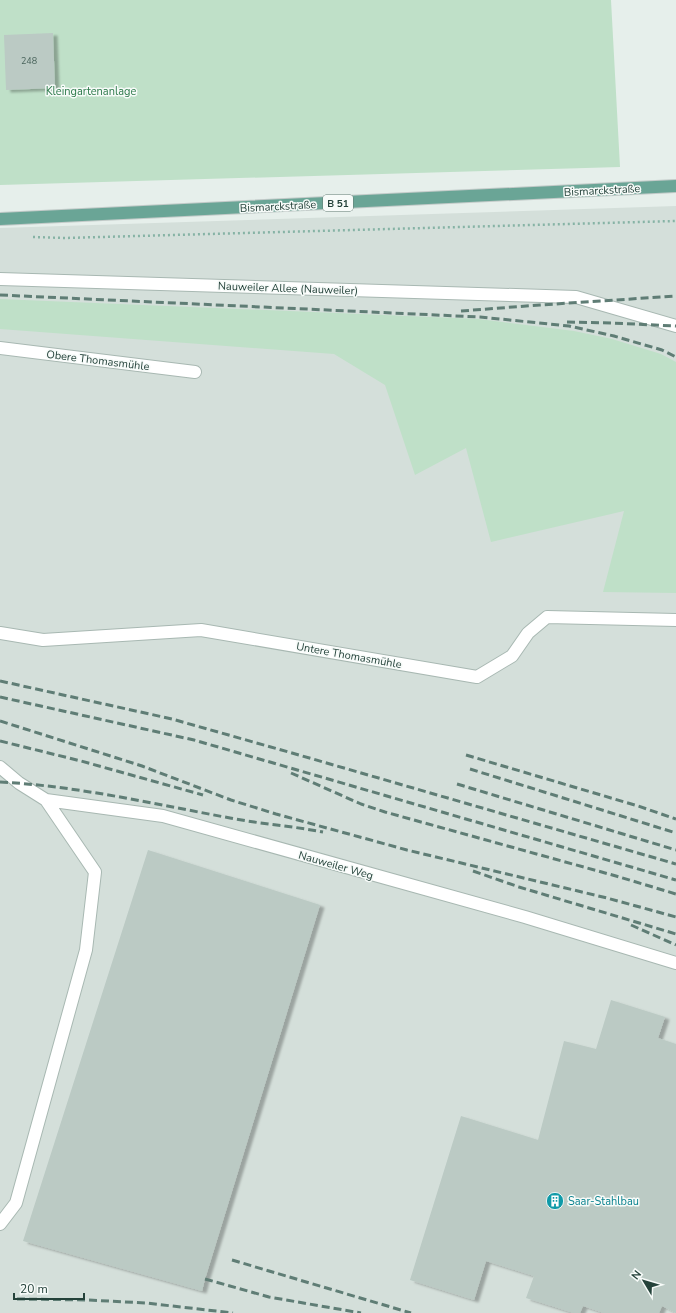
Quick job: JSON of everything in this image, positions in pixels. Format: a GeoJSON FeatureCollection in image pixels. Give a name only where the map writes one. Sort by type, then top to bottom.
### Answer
{"type":"FeatureCollection","features":[{"type":"Feature","properties":{"kind":"main road","name":"Bismarckstraße"},"geometry":{"type":"LineString","coordinates":[[0,219],[676,186]]}},
{"type":"Feature","properties":{"kind":"lane","name":"Nauweiler Allee (Nauweiler)"},"geometry":{"type":"LineString","coordinates":[[0,279],[576,297],[676,326]]}},
{"type":"Feature","properties":{"kind":"lane","name":"Obere Thomasmühle"},"geometry":{"type":"LineString","coordinates":[[0,348],[195,372]]}},
{"type":"Feature","properties":{"kind":"lane","name":"Untere Thomasmühle"},"geometry":{"type":"LineString","coordinates":[[0,633],[43,640],[201,630],[477,677],[512,656],[528,633],[547,617],[676,620]]}},
{"type":"Feature","properties":{"kind":"lane","name":"Nauweiler Weg"},"geometry":{"type":"LineString","coordinates":[[0,767],[46,800],[163,816],[525,917],[676,963]]}},
{"type":"Feature","properties":{"kind":"lane"},"geometry":{"type":"LineString","coordinates":[[0,1224],[16,1203],[86,950],[95,872],[46,800]]}},
{"type":"Feature","properties":{"kind":"path"},"geometry":{"type":"LineString","coordinates":[[29,237],[65,238],[676,221]]}},
{"type":"Feature","properties":{"kind":"shaded area"},"geometry":{"type":"Polygon","coordinates":[[[676,206],[676,1313],[0,1313],[0,228],[676,206]]]}},
{"type":"Feature","properties":{"kind":"green space","name":"Kleingartenanlage"},"geometry":{"type":"Polygon","coordinates":[[[0,0],[611,0],[620,167],[0,185],[0,0]]]}},
{"type":"Feature","properties":{"kind":"green space"},"geometry":{"type":"Polygon","coordinates":[[[0,299],[479,319],[574,331],[612,339],[661,354],[676,362],[676,593],[603,592],[624,511],[491,542],[466,448],[415,475],[385,385],[334,354],[0,329],[0,299]]]}},
{"type":"Feature","properties":{"kind":"building"},"geometry":{"type":"Polygon","coordinates":[[[53,33],[55,88],[6,90],[4,35],[53,33]]]}},
{"type":"Feature","properties":{"kind":"building"},"geometry":{"type":"Polygon","coordinates":[[[148,850],[320,905],[202,1291],[23,1241],[148,850]]]}},
{"type":"Feature","properties":{"kind":"building","name":"Saar-Stahlbau"},"geometry":{"type":"Polygon","coordinates":[[[611,1000],[665,1017],[658,1038],[676,1044],[676,1313],[662,1306],[659,1313],[604,1313],[583,1306],[580,1313],[574,1313],[526,1298],[534,1276],[486,1261],[474,1300],[410,1280],[461,1116],[538,1140],[564,1041],[596,1049],[611,1000]]]}},
{"type":"Feature","properties":{"kind":"railway"},"geometry":{"type":"LineString","coordinates":[[0,295],[480,317],[569,326],[614,336],[662,350],[676,357]]}},
{"type":"Feature","properties":{"kind":"railway"},"geometry":{"type":"LineString","coordinates":[[461,311],[676,296]]}},
{"type":"Feature","properties":{"kind":"railway"},"geometry":{"type":"LineString","coordinates":[[567,322],[676,326]]}},
{"type":"Feature","properties":{"kind":"railway"},"geometry":{"type":"LineString","coordinates":[[0,681],[172,719],[676,864]]}},
{"type":"Feature","properties":{"kind":"railway"},"geometry":{"type":"LineString","coordinates":[[0,697],[194,740],[676,880]]}},
{"type":"Feature","properties":{"kind":"railway"},"geometry":{"type":"LineString","coordinates":[[0,721],[142,766],[231,800],[276,814],[407,850],[607,898],[676,917]]}},
{"type":"Feature","properties":{"kind":"railway"},"geometry":{"type":"LineString","coordinates":[[0,741],[81,761],[203,795]]}},
{"type":"Feature","properties":{"kind":"railway"},"geometry":{"type":"LineString","coordinates":[[466,755],[638,806],[676,819]]}},
{"type":"Feature","properties":{"kind":"railway"},"geometry":{"type":"LineString","coordinates":[[470,769],[676,833]]}},
{"type":"Feature","properties":{"kind":"railway"},"geometry":{"type":"LineString","coordinates":[[291,773],[361,804],[385,812],[676,894]]}},
{"type":"Feature","properties":{"kind":"railway"},"geometry":{"type":"LineString","coordinates":[[0,782],[87,791],[242,820],[323,832]]}},
{"type":"Feature","properties":{"kind":"railway"},"geometry":{"type":"LineString","coordinates":[[457,784],[676,850]]}},
{"type":"Feature","properties":{"kind":"railway"},"geometry":{"type":"LineString","coordinates":[[473,871],[519,887],[676,934]]}},
{"type":"Feature","properties":{"kind":"railway"},"geometry":{"type":"LineString","coordinates":[[631,925],[676,945]]}},
{"type":"Feature","properties":{"kind":"railway"},"geometry":{"type":"LineString","coordinates":[[232,1260],[411,1313]]}},
{"type":"Feature","properties":{"kind":"railway"},"geometry":{"type":"LineString","coordinates":[[205,1279],[269,1297],[361,1313]]}},
{"type":"Feature","properties":{"kind":"railway"},"geometry":{"type":"LineString","coordinates":[[17,1299],[89,1300],[146,1303],[233,1313]]}},
{"type":"Feature","properties":{"kind":"place","name":"Saar-Stahlbau"},"geometry":{"type":"Point","coordinates":[555,1201]}}]}
